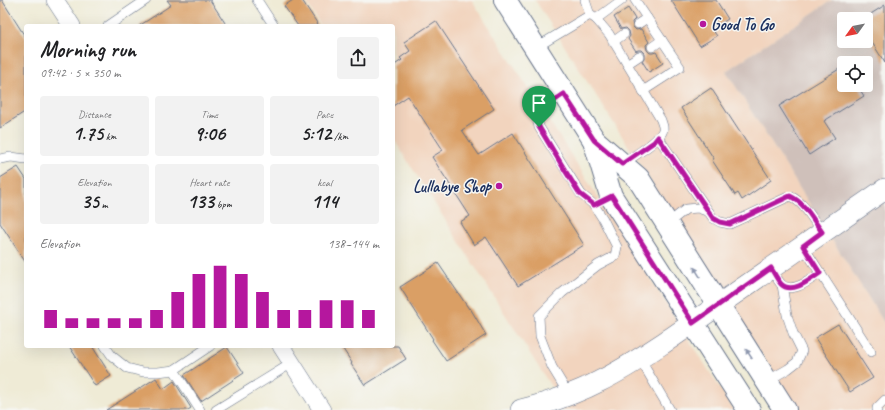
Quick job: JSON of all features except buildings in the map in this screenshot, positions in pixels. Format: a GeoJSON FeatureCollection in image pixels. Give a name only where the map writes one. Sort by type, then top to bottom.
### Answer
{"type":"FeatureCollection","features":[{"type":"Feature","properties":{"kind":"main road"},"geometry":{"type":"LineString","coordinates":[[505,0],[594,140],[608,185],[693,323],[749,410]]}},
{"type":"Feature","properties":{"kind":"main road"},"geometry":{"type":"LineString","coordinates":[[608,185],[638,178],[785,410]]}},
{"type":"Feature","properties":{"kind":"street"},"geometry":{"type":"LineString","coordinates":[[55,0],[71,24]]}},
{"type":"Feature","properties":{"kind":"street"},"geometry":{"type":"LineString","coordinates":[[521,410],[569,395],[601,381],[640,359],[885,189]]}},
{"type":"Feature","properties":{"kind":"street"},"geometry":{"type":"LineString","coordinates":[[282,348],[322,410]]}},
{"type":"Feature","properties":{"kind":"lane"},"geometry":{"type":"LineString","coordinates":[[111,24],[146,0]]}},
{"type":"Feature","properties":{"kind":"lane"},"geometry":{"type":"LineString","coordinates":[[257,0],[273,24]]}},
{"type":"Feature","properties":{"kind":"lane"},"geometry":{"type":"LineString","coordinates":[[564,94],[536,113],[539,127],[580,194],[608,185],[654,142],[660,135],[663,128],[661,120],[627,64],[608,34],[593,17],[585,0]]}},
{"type":"Feature","properties":{"kind":"lane"},"geometry":{"type":"LineString","coordinates":[[535,48],[622,0]]}},
{"type":"Feature","properties":{"kind":"lane"},"geometry":{"type":"LineString","coordinates":[[635,0],[680,67],[643,91]]}},
{"type":"Feature","properties":{"kind":"lane"},"geometry":{"type":"LineString","coordinates":[[638,24],[647,18]]}},
{"type":"Feature","properties":{"kind":"lane"},"geometry":{"type":"LineString","coordinates":[[613,42],[624,34]]}},
{"type":"Feature","properties":{"kind":"lane"},"geometry":{"type":"LineString","coordinates":[[652,47],[662,40]]}},
{"type":"Feature","properties":{"kind":"lane"},"geometry":{"type":"LineString","coordinates":[[627,64],[639,56]]}},
{"type":"Feature","properties":{"kind":"lane"},"geometry":{"type":"LineString","coordinates":[[658,137],[713,218],[720,222],[730,224],[790,196],[796,199],[803,206],[822,232]]}},
{"type":"Feature","properties":{"kind":"lane"},"geometry":{"type":"LineString","coordinates":[[0,159],[11,157],[24,159]]}},
{"type":"Feature","properties":{"kind":"lane"},"geometry":{"type":"LineString","coordinates":[[569,395],[552,367],[540,336],[539,316],[562,293],[598,265],[615,256],[617,247],[603,219],[608,185]]}},
{"type":"Feature","properties":{"kind":"lane"},"geometry":{"type":"LineString","coordinates":[[667,224],[686,209],[698,208],[709,212]]}},
{"type":"Feature","properties":{"kind":"lane"},"geometry":{"type":"LineString","coordinates":[[803,246],[872,352]]}},
{"type":"Feature","properties":{"kind":"lane"},"geometry":{"type":"LineString","coordinates":[[767,381],[797,362],[802,351],[793,333],[787,315],[782,285],[771,268]]}},
{"type":"Feature","properties":{"kind":"lane"},"geometry":{"type":"LineString","coordinates":[[782,285],[788,288],[798,287],[820,273]]}},
{"type":"Feature","properties":{"kind":"lane"},"geometry":{"type":"LineString","coordinates":[[106,348],[112,356],[128,368],[143,372],[174,370],[207,348]]}},
{"type":"Feature","properties":{"kind":"lane"},"geometry":{"type":"LineString","coordinates":[[640,359],[670,410]]}},
{"type":"Feature","properties":{"kind":"lane"},"geometry":{"type":"LineString","coordinates":[[216,410],[292,363]]}},
{"type":"Feature","properties":{"kind":"lane"},"geometry":{"type":"LineString","coordinates":[[174,370],[200,410]]}},
{"type":"Feature","properties":{"kind":"lane"},"geometry":{"type":"LineString","coordinates":[[877,410],[885,400]]}},
{"type":"Feature","properties":{"kind":"shaded area"},"geometry":{"type":"Polygon","coordinates":[[[305,0],[472,0],[734,410],[559,410],[552,388],[395,141],[395,24],[320,24],[305,0]]]}},
{"type":"Feature","properties":{"kind":"shaded area"},"geometry":{"type":"Polygon","coordinates":[[[535,0],[832,0],[726,71],[885,324],[885,410],[797,410],[535,0]]]}},
{"type":"Feature","properties":{"kind":"shaded area"},"geometry":{"type":"Polygon","coordinates":[[[832,0],[885,0],[885,324],[726,71],[832,0]]]}},
{"type":"Feature","properties":{"kind":"place","name":"Good To Go"},"geometry":{"type":"Point","coordinates":[703,24]}},
{"type":"Feature","properties":{"kind":"place","name":"Lullabye Shop"},"geometry":{"type":"Point","coordinates":[499,186]}},
{"type":"Feature","properties":{"kind":"route"},"geometry":{"type":"LineString","coordinates":[[564,94],[594,140],[622,164],[654,142],[658,137],[713,218],[720,222],[730,224],[790,196],[796,199],[822,232],[803,246],[820,273],[798,287],[788,288],[782,285],[771,268],[693,323],[612,196],[594,205],[580,194],[539,127],[536,113],[564,94]]}}]}
